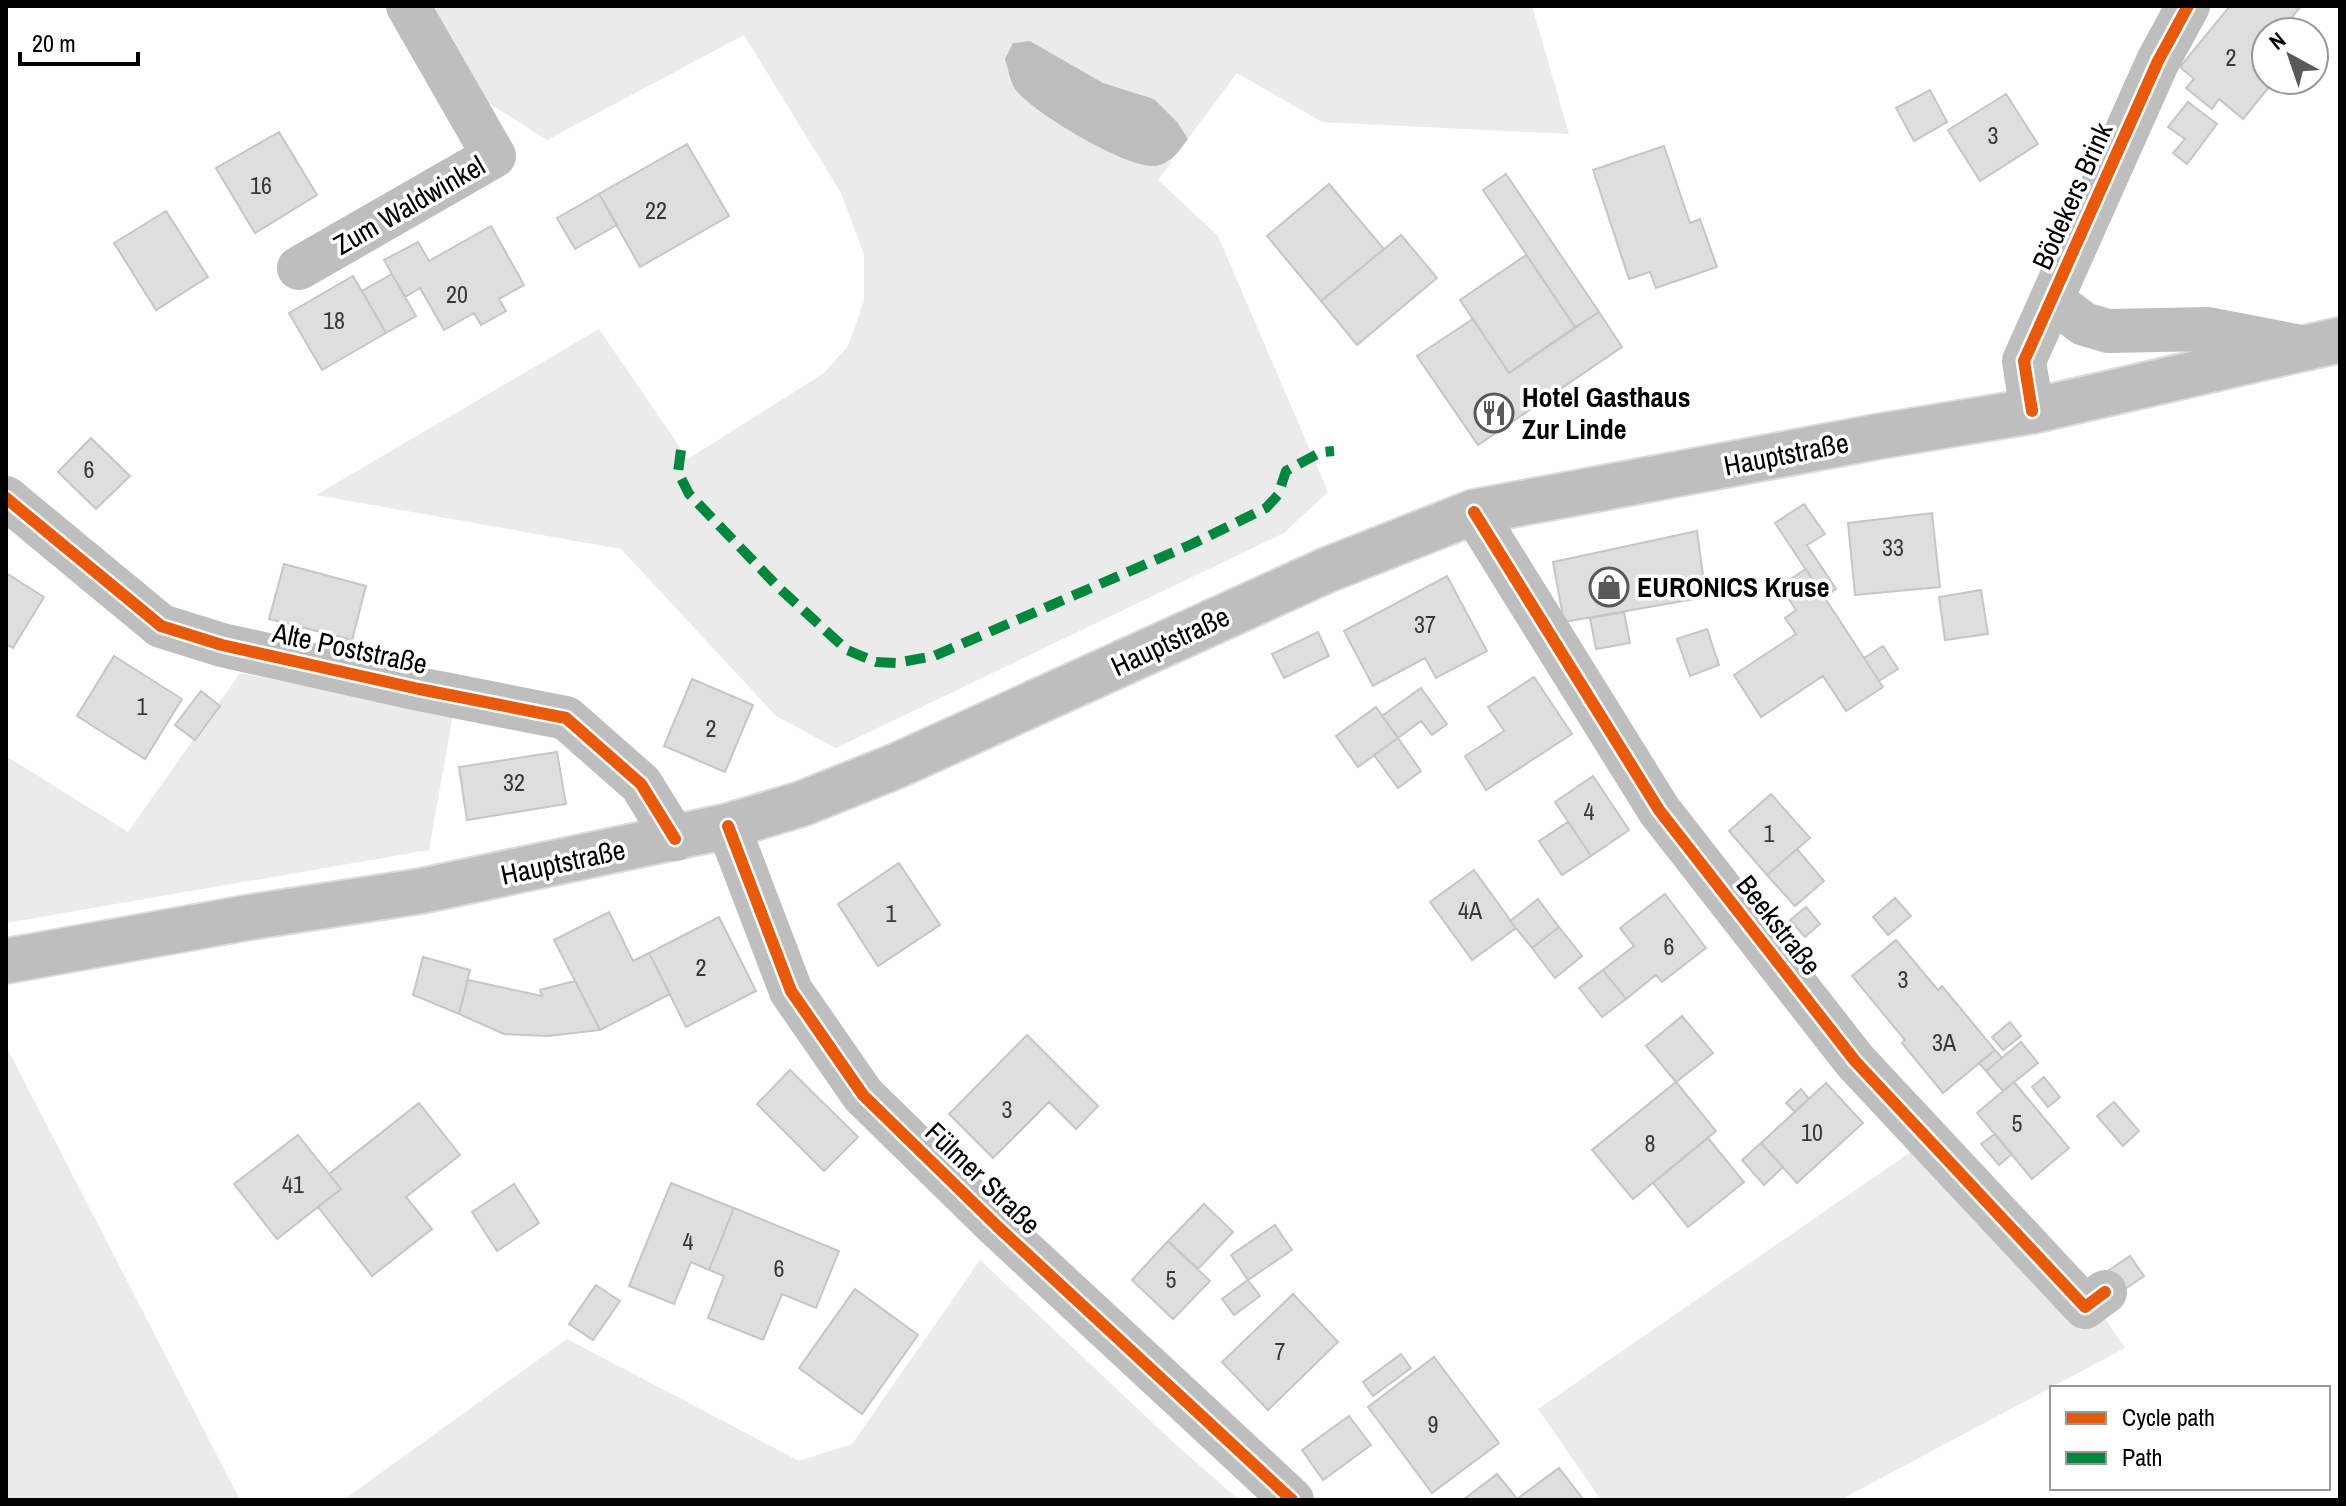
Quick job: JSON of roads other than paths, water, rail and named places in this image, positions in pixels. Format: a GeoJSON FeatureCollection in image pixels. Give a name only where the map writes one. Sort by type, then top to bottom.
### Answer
{"type":"FeatureCollection","features":[{"type":"Feature","properties":{"kind":"street","name":"Zum Waldwinkel"},"geometry":{"type":"LineString","coordinates":[[299,268],[494,156],[408,6]]}},
{"type":"Feature","properties":{"kind":"street","name":"Bödekers Brink"},"geometry":{"type":"LineString","coordinates":[[2032,411],[2024,361],[2158,61],[2188,6]]}},
{"type":"Feature","properties":{"kind":"street","name":"Bödekers Brink"},"geometry":{"type":"LineString","coordinates":[[2052,300],[2084,324],[2108,331],[2208,329],[2323,344]]}},
{"type":"Feature","properties":{"kind":"street","name":"Hauptstraße"},"geometry":{"type":"LineString","coordinates":[[6,961],[251,917],[421,891],[675,839],[801,804],[896,766],[1327,570],[1474,512],[2032,411],[2323,344]]}},
{"type":"Feature","properties":{"kind":"street","name":"Alte Poststraße"},"geometry":{"type":"LineString","coordinates":[[6,498],[161,626],[222,645],[566,718],[641,784],[675,839]]}},
{"type":"Feature","properties":{"kind":"street","name":"Beekstraße"},"geometry":{"type":"LineString","coordinates":[[1474,512],[1659,810],[1855,1061],[2085,1307],[2105,1292]]}},
{"type":"Feature","properties":{"kind":"street","name":"Fülmer Straße"},"geometry":{"type":"LineString","coordinates":[[728,826],[791,991],[863,1095],[998,1227],[1292,1500]]}},
{"type":"Feature","properties":{"kind":"place","name":"Hotel Gasthaus Zur Linde"},"geometry":{"type":"Point","coordinates":[1494,413]}},
{"type":"Feature","properties":{"kind":"place","name":"EURONICS Kruse"},"geometry":{"type":"Point","coordinates":[1609,587]}}]}
